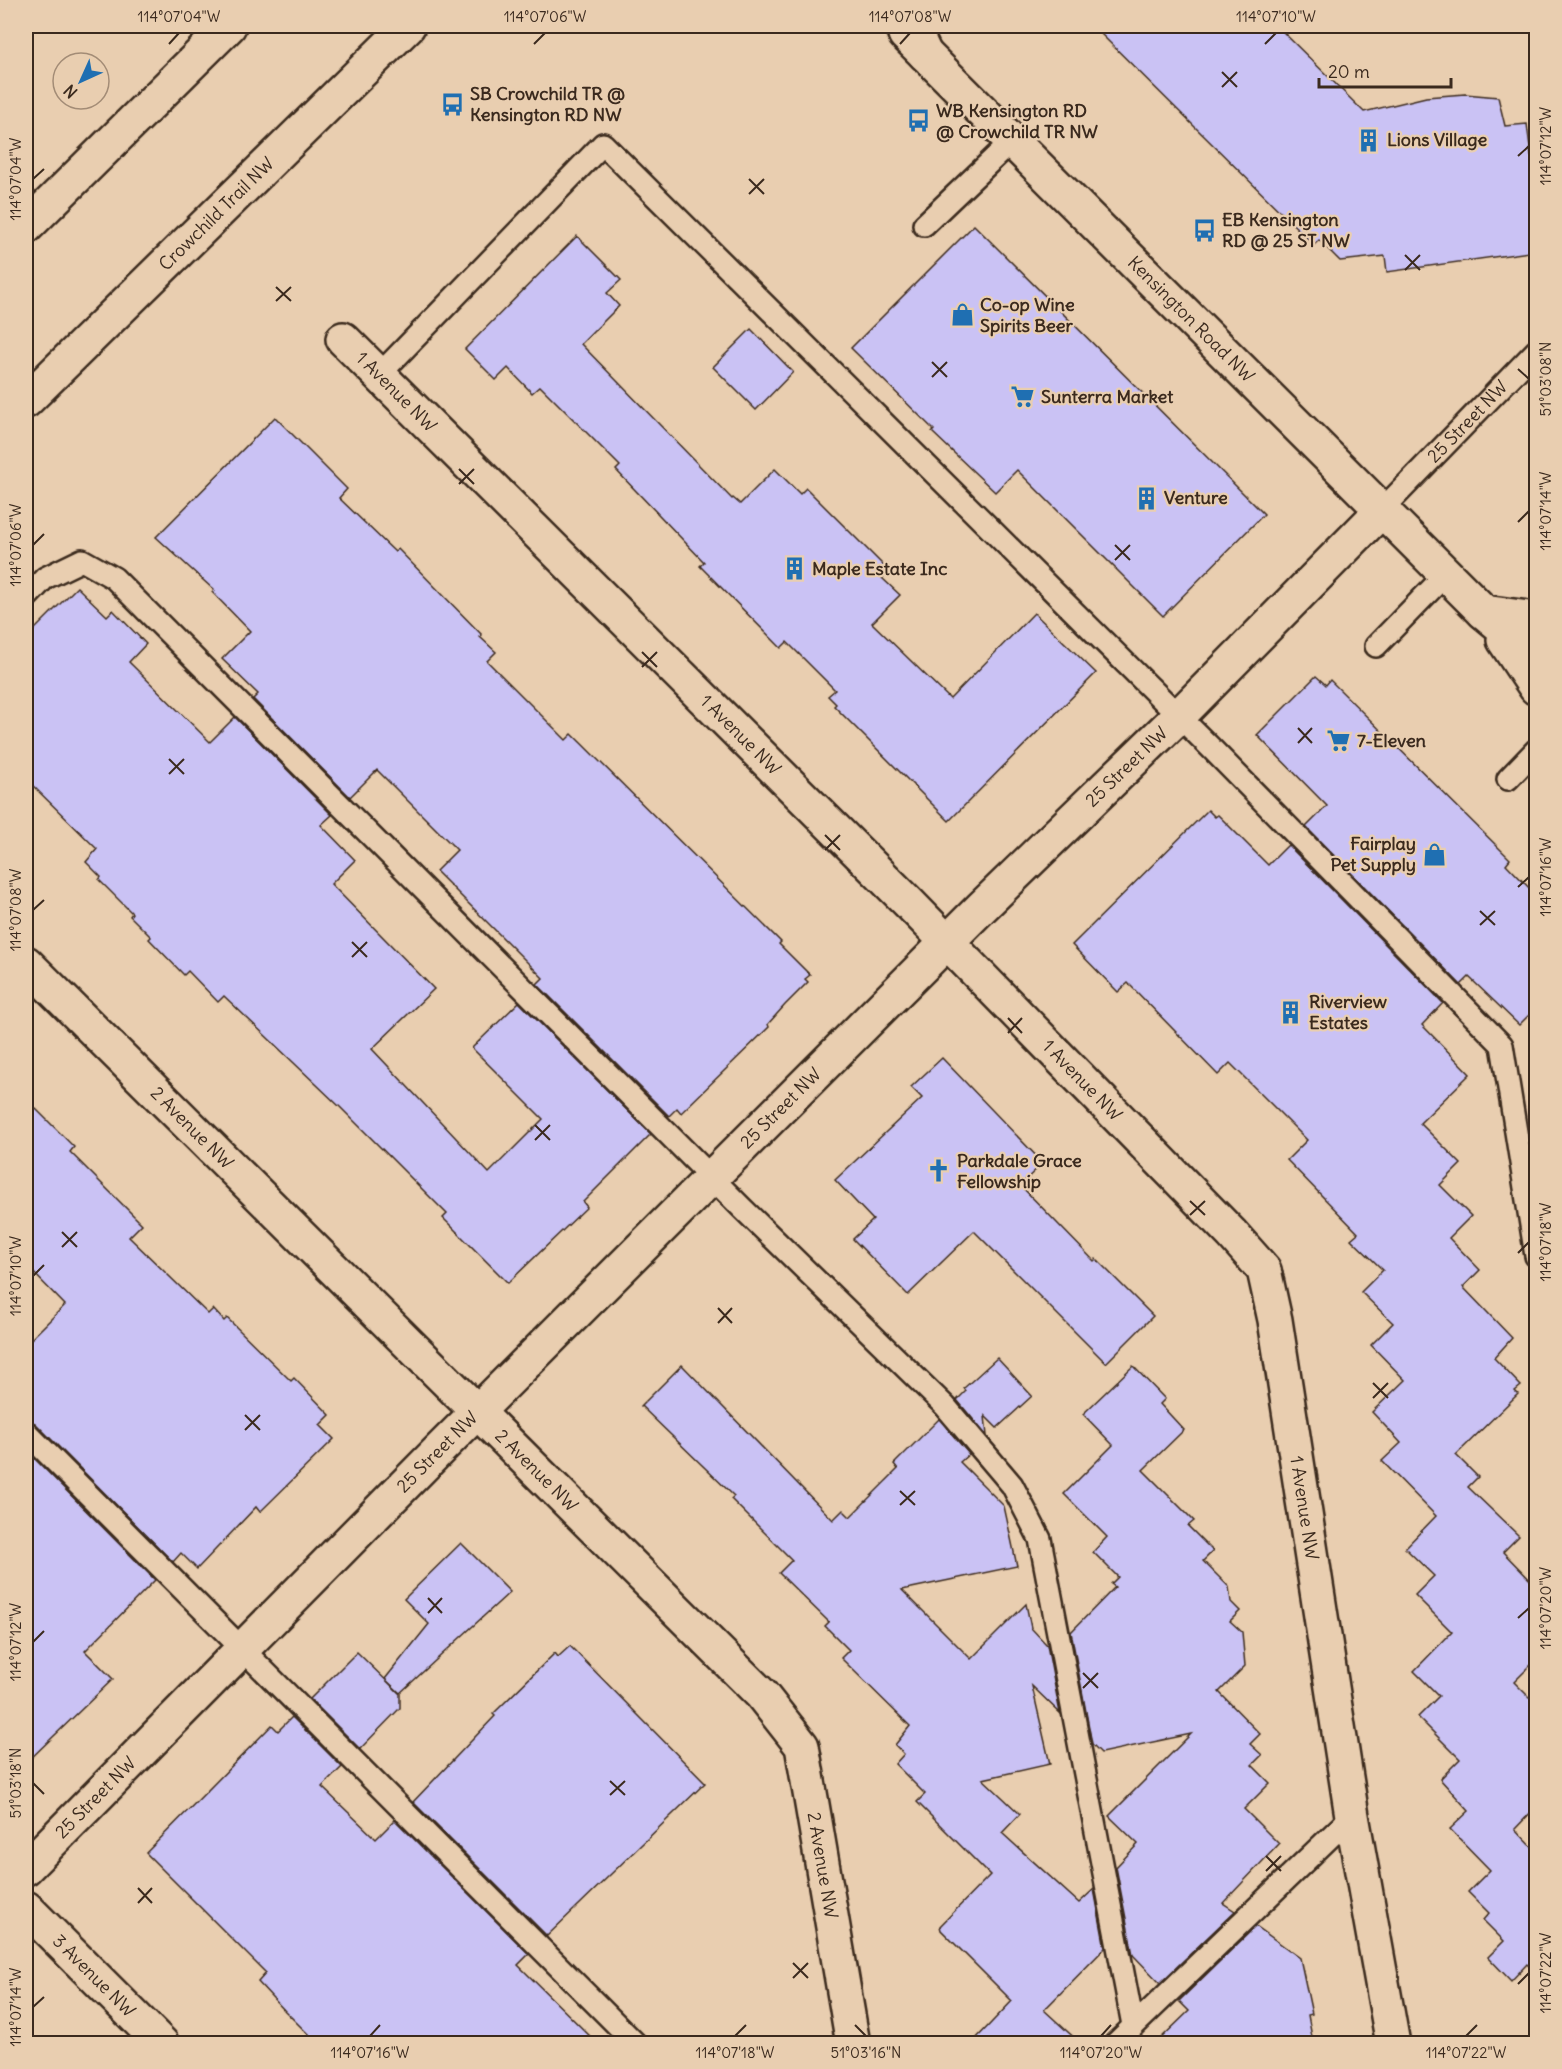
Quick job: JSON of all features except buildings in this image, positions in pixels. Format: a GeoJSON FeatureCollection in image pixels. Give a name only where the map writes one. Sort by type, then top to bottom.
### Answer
{"type":"FeatureCollection","features":[{"type":"Feature","properties":{"kind":"main road"},"geometry":{"type":"LineString","coordinates":[[26,227],[229,26]]}},
{"type":"Feature","properties":{"kind":"main road","name":"Crowchild Trail NW"},"geometry":{"type":"LineString","coordinates":[[26,401],[408,26]]}},
{"type":"Feature","properties":{"kind":"main road"},"geometry":{"type":"LineString","coordinates":[[360,71],[424,26]]}},
{"type":"Feature","properties":{"kind":"main road","name":"Kensington Road NW"},"geometry":{"type":"LineString","coordinates":[[896,26],[918,40],[1013,140],[1484,612],[1536,655]]}},
{"type":"Feature","properties":{"kind":"main road","name":"1 Avenue NW"},"geometry":{"type":"LineString","coordinates":[[343,339],[946,943],[1232,1234],[1264,1270],[1277,1332],[1352,1816],[1393,2043]]}},
{"type":"Feature","properties":{"kind":"main road","name":"25 Street NW"},"geometry":{"type":"LineString","coordinates":[[26,1868],[477,1411],[946,943],[1178,717],[1382,510]]}},
{"type":"Feature","properties":{"kind":"main road"},"geometry":{"type":"LineString","coordinates":[[1484,612],[1536,619]]}},
{"type":"Feature","properties":{"kind":"main road","name":"Kensington Road NW"},"geometry":{"type":"LineString","coordinates":[[1484,612],[1536,688]]}},
{"type":"Feature","properties":{"kind":"main road","name":"2 Avenue NW"},"geometry":{"type":"LineString","coordinates":[[26,963],[761,1694],[802,1746],[853,2043]]}},
{"type":"Feature","properties":{"kind":"main road","name":"3 Avenue NW"},"geometry":{"type":"LineString","coordinates":[[26,1908],[162,2043]]}},
{"type":"Feature","properties":{"kind":"lane"},"geometry":{"type":"LineString","coordinates":[[924,225],[1013,140]]}},
{"type":"Feature","properties":{"kind":"lane"},"geometry":{"type":"LineString","coordinates":[[378,376],[603,144],[1178,717],[1502,1045],[1536,1256]]}},
{"type":"Feature","properties":{"kind":"lane","name":"25 Street NW"},"geometry":{"type":"LineString","coordinates":[[1382,510],[1536,351]]}},
{"type":"Feature","properties":{"kind":"lane"},"geometry":{"type":"LineString","coordinates":[[26,598],[45,578],[82,560],[114,578],[712,1178],[945,1406],[1012,1485],[1040,1539],[1133,2025]]}},
{"type":"Feature","properties":{"kind":"lane"},"geometry":{"type":"LineString","coordinates":[[1376,646],[1446,574]]}},
{"type":"Feature","properties":{"kind":"lane"},"geometry":{"type":"LineString","coordinates":[[1508,779],[1536,750]]}},
{"type":"Feature","properties":{"kind":"lane"},"geometry":{"type":"LineString","coordinates":[[26,1432],[636,2043]]}},
{"type":"Feature","properties":{"kind":"lane"},"geometry":{"type":"LineString","coordinates":[[1114,2043],[1352,1816]]}},
{"type":"Feature","properties":{"kind":"place","name":"SB Crowchild TR @ Kensington RD NW"},"geometry":{"type":"Point","coordinates":[452,104]}},
{"type":"Feature","properties":{"kind":"place","name":"WB Kensington RD @ Crowchild TR NW"},"geometry":{"type":"Point","coordinates":[918,121]}},
{"type":"Feature","properties":{"kind":"place","name":"Lions Village"},"geometry":{"type":"Point","coordinates":[1369,140]}},
{"type":"Feature","properties":{"kind":"place","name":"EB Kensington RD @ 25 ST NW"},"geometry":{"type":"Point","coordinates":[1204,230]}},
{"type":"Feature","properties":{"kind":"place","name":"Co-op Wine Spirits Beer"},"geometry":{"type":"Point","coordinates":[962,315]}},
{"type":"Feature","properties":{"kind":"place","name":"Sunterra Market"},"geometry":{"type":"Point","coordinates":[1023,397]}},
{"type":"Feature","properties":{"kind":"place","name":"Venture"},"geometry":{"type":"Point","coordinates":[1146,498]}},
{"type":"Feature","properties":{"kind":"place","name":"Maple Estate Inc"},"geometry":{"type":"Point","coordinates":[794,569]}},
{"type":"Feature","properties":{"kind":"place","name":"7-Eleven"},"geometry":{"type":"Point","coordinates":[1339,741]}},
{"type":"Feature","properties":{"kind":"place","name":"Fairplay Pet Supply"},"geometry":{"type":"Point","coordinates":[1434,854]}},
{"type":"Feature","properties":{"kind":"place","name":"Riverview Estates"},"geometry":{"type":"Point","coordinates":[1291,1012]}},
{"type":"Feature","properties":{"kind":"place","name":"Parkdale Grace Fellowship"},"geometry":{"type":"Point","coordinates":[939,1171]}}]}
